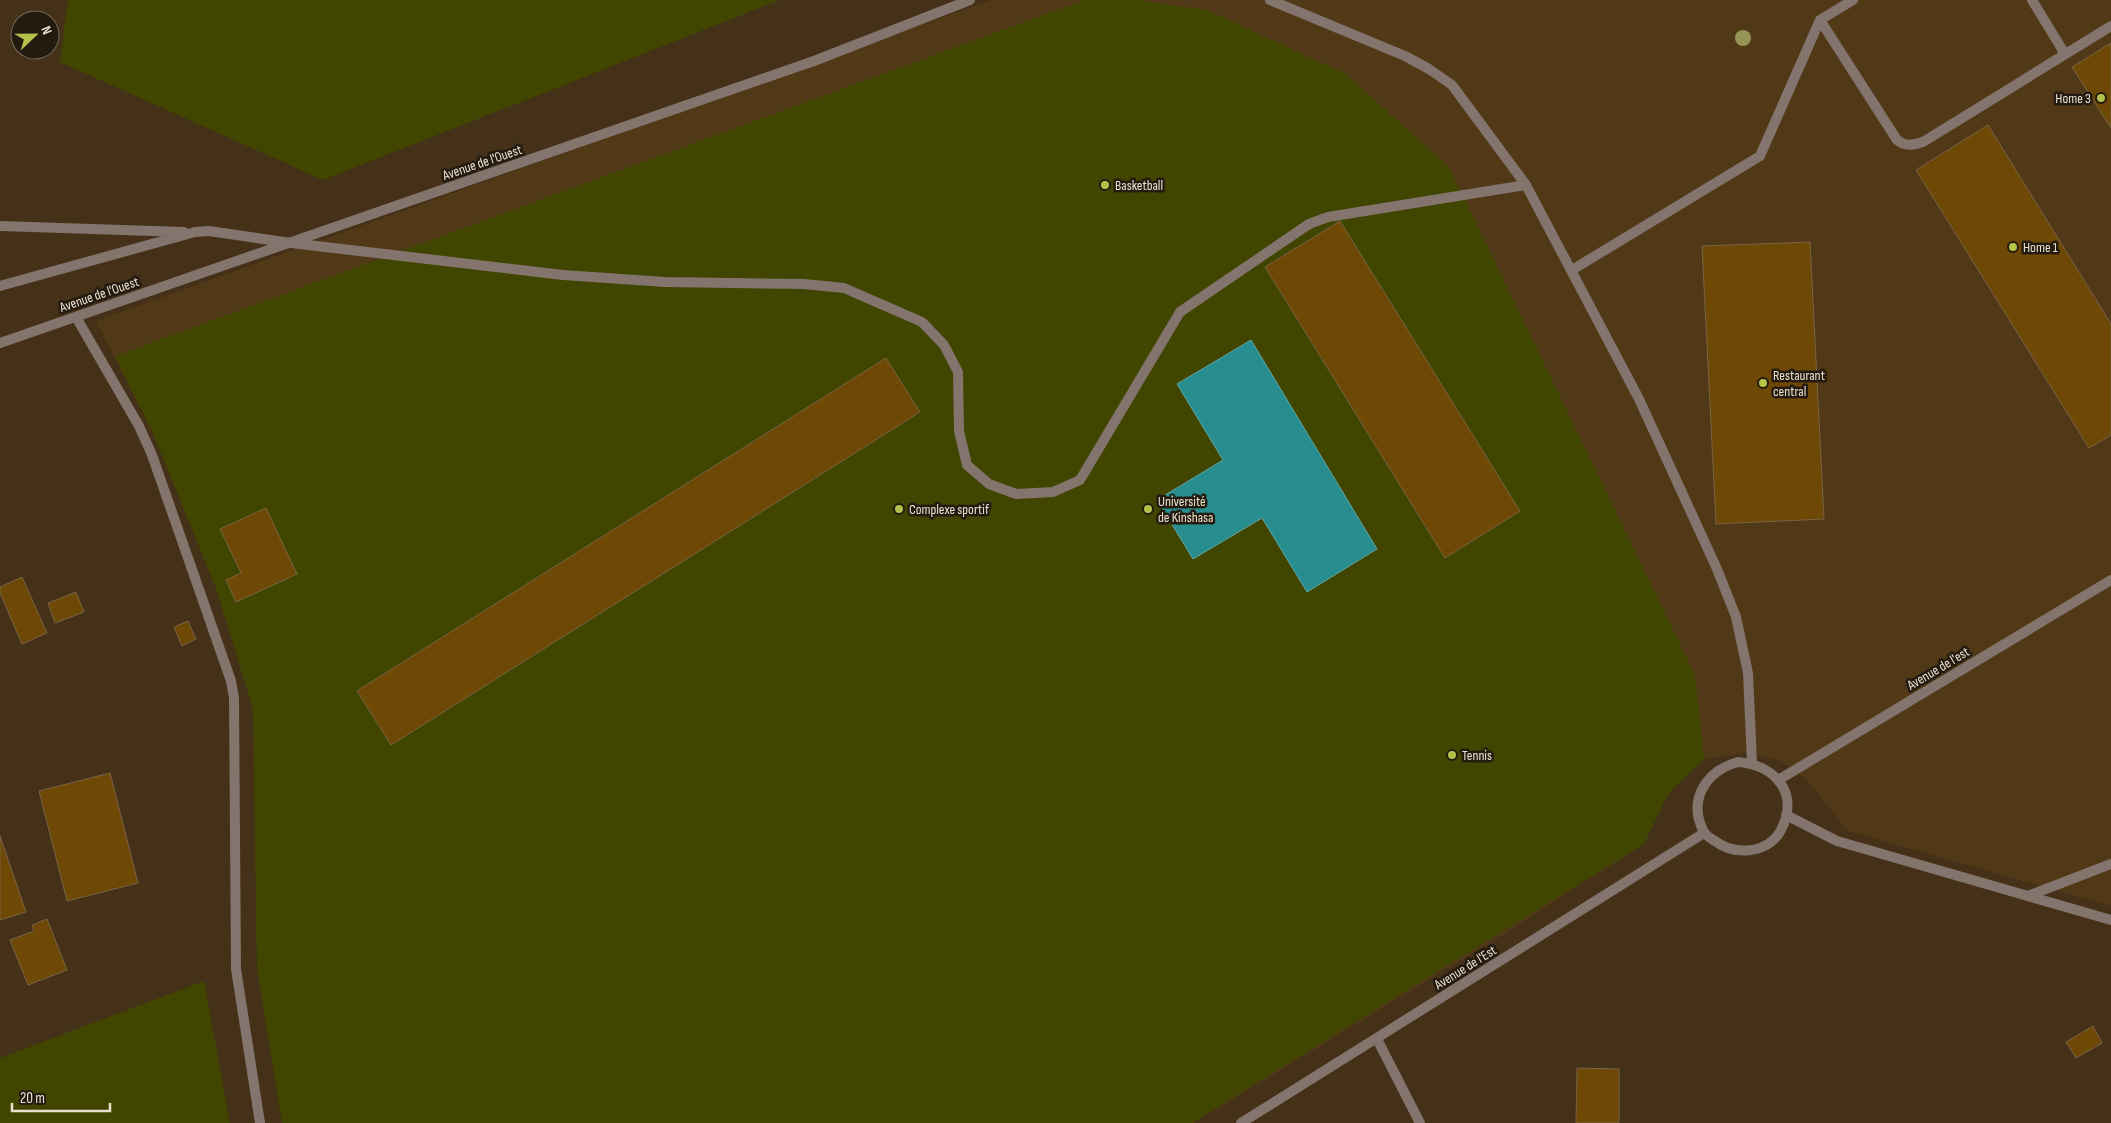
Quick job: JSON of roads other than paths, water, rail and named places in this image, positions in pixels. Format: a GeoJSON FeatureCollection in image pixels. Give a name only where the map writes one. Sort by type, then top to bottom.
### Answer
{"type":"FeatureCollection","features":[{"type":"Feature","properties":{"kind":"street","name":"Avenue de l'Ouest"},"geometry":{"type":"LineString","coordinates":[[0,343],[814,60],[952,3],[970,0]]}},
{"type":"Feature","properties":{"kind":"street"},"geometry":{"type":"LineString","coordinates":[[1270,0],[1405,56],[1429,69],[1452,85],[1526,185],[1639,399],[1717,569],[1736,617],[1748,673],[1752,763]]}},
{"type":"Feature","properties":{"kind":"street"},"geometry":{"type":"LineString","coordinates":[[1572,270],[1760,156],[1820,20],[1853,0]]}},
{"type":"Feature","properties":{"kind":"street"},"geometry":{"type":"LineString","coordinates":[[2032,0],[2065,54]]}},
{"type":"Feature","properties":{"kind":"street"},"geometry":{"type":"LineString","coordinates":[[1820,20],[1897,140],[1912,146],[1923,142],[2111,26]]}},
{"type":"Feature","properties":{"kind":"street"},"geometry":{"type":"LineString","coordinates":[[0,226],[219,232],[292,243],[572,275],[665,282],[804,284],[844,288],[922,322],[944,345],[958,372],[959,430],[967,465],[989,484],[1016,494],[1053,492],[1080,480],[1180,312],[1309,224],[1328,217],[1526,185]]}},
{"type":"Feature","properties":{"kind":"street"},"geometry":{"type":"LineString","coordinates":[[0,286],[195,232]]}},
{"type":"Feature","properties":{"kind":"street"},"geometry":{"type":"LineString","coordinates":[[76,317],[139,426],[152,455],[231,682],[234,698],[236,969],[260,1123]]}},
{"type":"Feature","properties":{"kind":"street","name":"Avenue de l'est"},"geometry":{"type":"LineString","coordinates":[[1780,780],[2111,580]]}},
{"type":"Feature","properties":{"kind":"street"},"geometry":{"type":"LineString","coordinates":[[1738,762],[1752,763],[1766,768],[1780,780],[1787,802],[1786,815],[1781,830],[1769,843],[1755,850],[1739,852],[1723,847],[1704,833],[1698,812],[1699,798],[1704,784],[1713,773],[1724,766],[1738,762]]}},
{"type":"Feature","properties":{"kind":"street"},"geometry":{"type":"LineString","coordinates":[[1786,815],[1837,841],[2111,920]]}},
{"type":"Feature","properties":{"kind":"street","name":"Avenue de l'Est"},"geometry":{"type":"LineString","coordinates":[[1241,1123],[1704,833]]}},
{"type":"Feature","properties":{"kind":"street"},"geometry":{"type":"LineString","coordinates":[[2028,896],[2111,864]]}},
{"type":"Feature","properties":{"kind":"street"},"geometry":{"type":"LineString","coordinates":[[1377,1039],[1420,1123]]}},
{"type":"Feature","properties":{"kind":"water"},"geometry":{"type":"Polygon","coordinates":[[[1251,340],[1377,549],[1307,592],[1262,518],[1193,559],[1157,500],[1223,460],[1177,384],[1251,340]]]}},
{"type":"Feature","properties":{"kind":"place","name":"Home 3"},"geometry":{"type":"Point","coordinates":[2101,98]}},
{"type":"Feature","properties":{"kind":"place","name":"Basketball"},"geometry":{"type":"Point","coordinates":[1105,185]}},
{"type":"Feature","properties":{"kind":"place","name":"Home 1"},"geometry":{"type":"Point","coordinates":[2013,247]}},
{"type":"Feature","properties":{"kind":"place","name":"Restaurant central"},"geometry":{"type":"Point","coordinates":[1763,383]}},
{"type":"Feature","properties":{"kind":"place","name":"Complexe sportif"},"geometry":{"type":"Point","coordinates":[899,509]}},
{"type":"Feature","properties":{"kind":"place","name":"Université de Kinshasa"},"geometry":{"type":"Point","coordinates":[1148,509]}},
{"type":"Feature","properties":{"kind":"place","name":"Tennis"},"geometry":{"type":"Point","coordinates":[1452,755]}}]}
